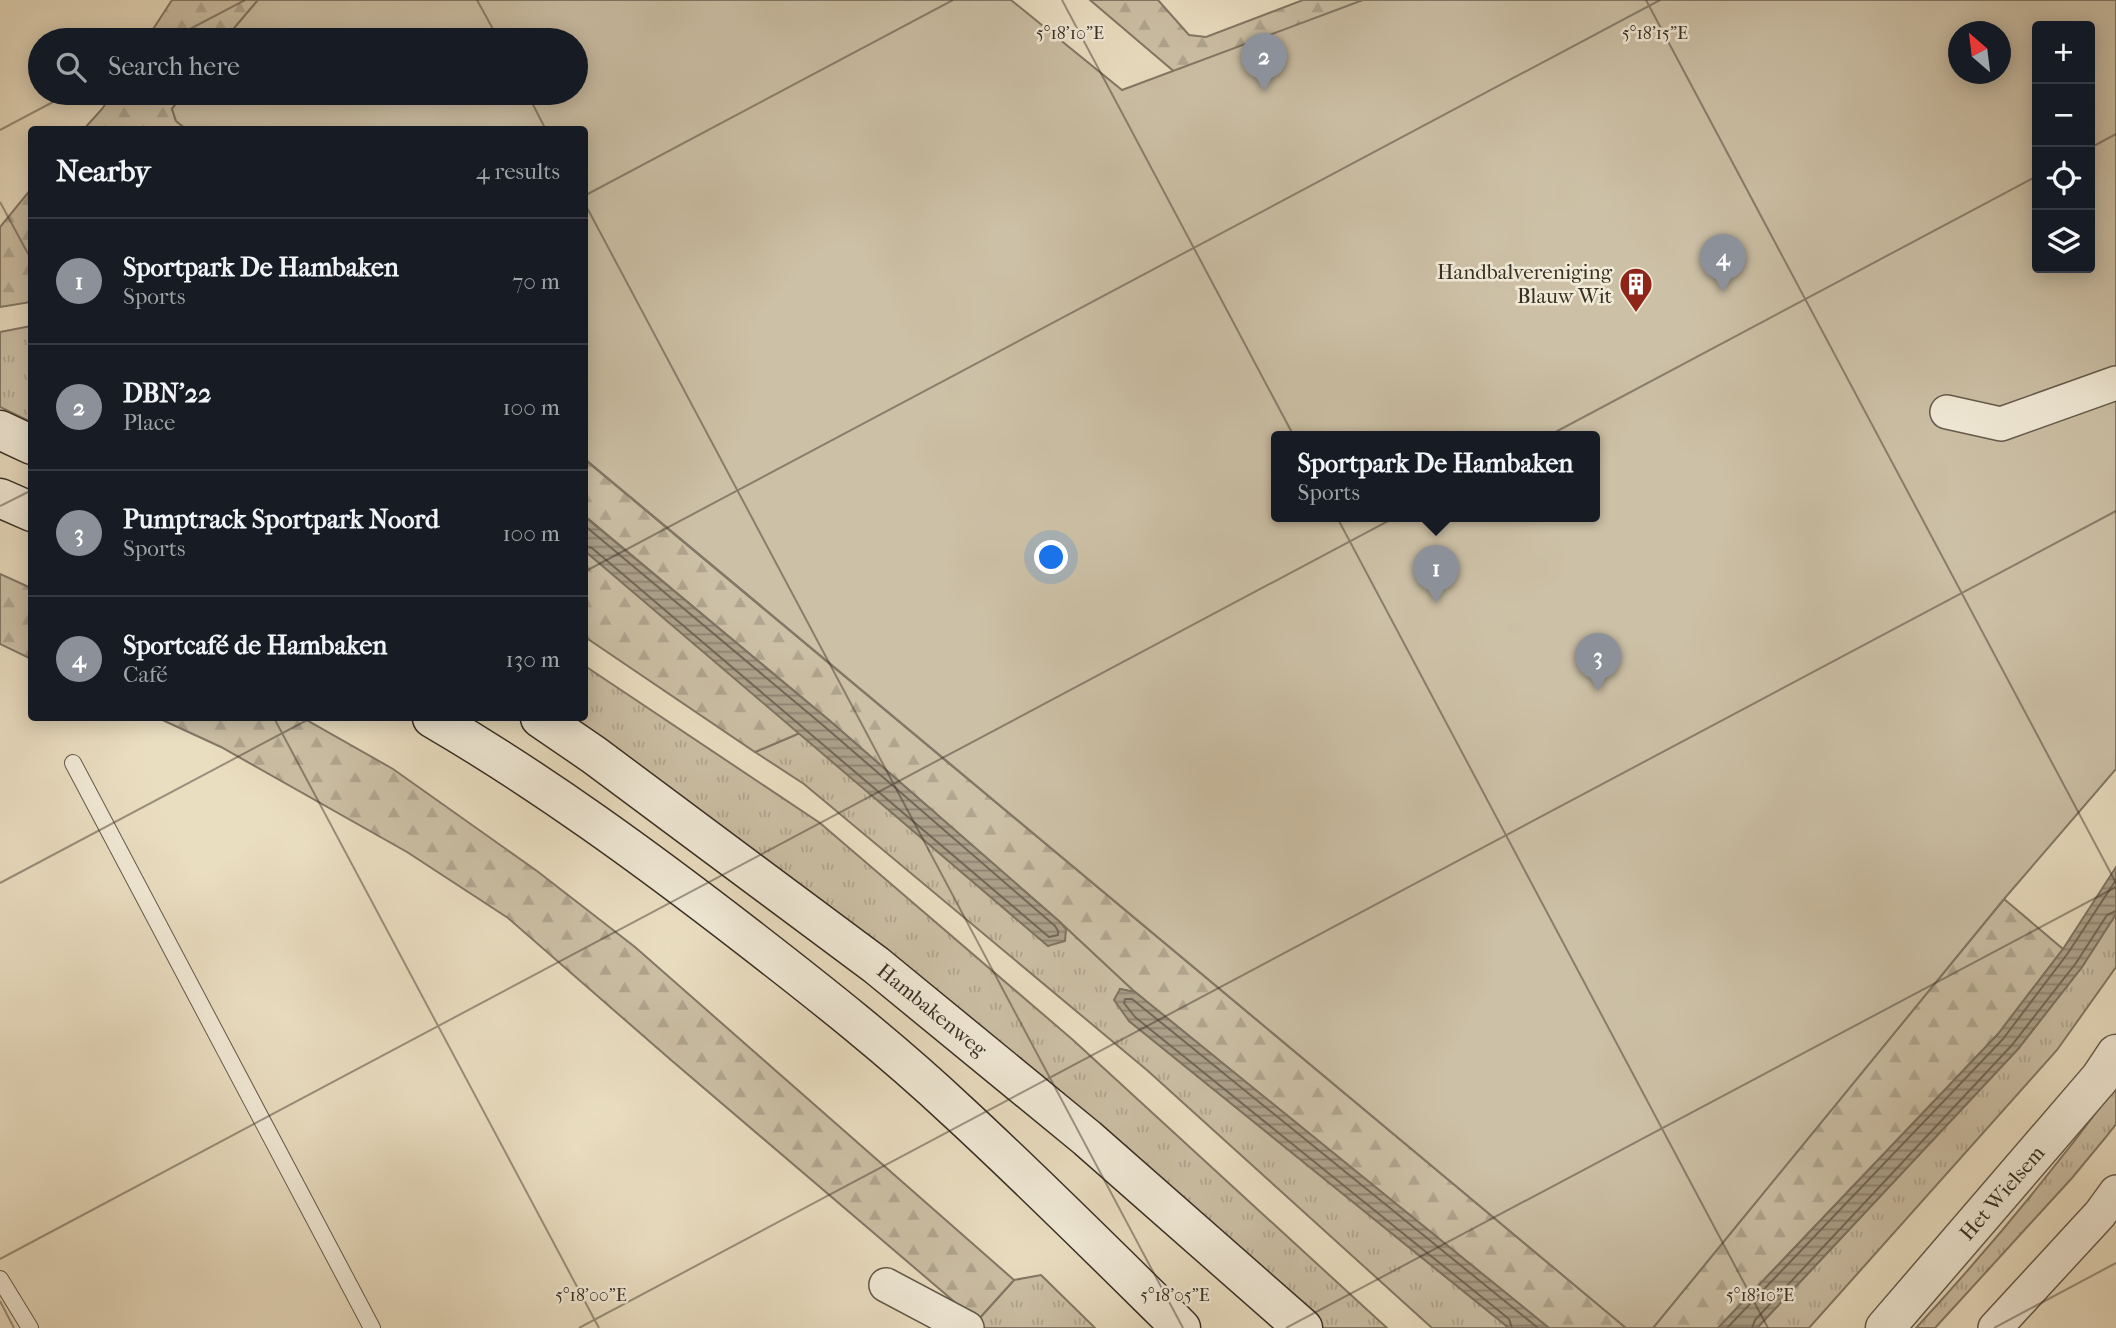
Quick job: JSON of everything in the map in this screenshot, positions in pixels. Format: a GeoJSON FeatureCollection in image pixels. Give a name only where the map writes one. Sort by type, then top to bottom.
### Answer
{"type":"FeatureCollection","features":[{"type":"Feature","properties":{"kind":"main road"},"geometry":{"type":"LineString","coordinates":[[0,430],[28,443]]}},
{"type":"Feature","properties":{"kind":"main road"},"geometry":{"type":"LineString","coordinates":[[0,498],[28,510]]}},
{"type":"Feature","properties":{"kind":"main road"},"geometry":{"type":"LineString","coordinates":[[437,721],[494,754],[583,814],[695,896],[838,1008],[956,1110],[1181,1328]]}},
{"type":"Feature","properties":{"kind":"main road","name":"Hambakenweg"},"geometry":{"type":"LineString","coordinates":[[544,721],[876,965],[1087,1138],[1303,1328]]}},
{"type":"Feature","properties":{"kind":"main road","name":"Het Wielsem"},"geometry":{"type":"LineString","coordinates":[[1885,1328],[2091,1088],[2116,1055]]}},
{"type":"Feature","properties":{"kind":"street"},"geometry":{"type":"LineString","coordinates":[[1947,412],[2001,424],[2116,383]]}},
{"type":"Feature","properties":{"kind":"street"},"geometry":{"type":"LineString","coordinates":[[1994,1328],[2100,1214],[2116,1192]]}},
{"type":"Feature","properties":{"kind":"street"},"geometry":{"type":"LineString","coordinates":[[886,1284],[967,1328]]}},
{"type":"Feature","properties":{"kind":"lane"},"geometry":{"type":"LineString","coordinates":[[72,763],[372,1328]]}},
{"type":"Feature","properties":{"kind":"lane"},"geometry":{"type":"LineString","coordinates":[[0,1279],[30,1328]]}},
{"type":"Feature","properties":{"kind":"green space"},"geometry":{"type":"Polygon","coordinates":[[[172,0],[258,0],[234,28],[154,28],[172,0]]]}},
{"type":"Feature","properties":{"kind":"green space"},"geometry":{"type":"Polygon","coordinates":[[[258,0],[1011,0],[1122,90],[1363,0],[2116,0],[2116,769],[2004,899],[1653,1328],[1626,1328],[588,462],[588,126],[182,126],[176,121],[172,109],[175,105],[588,105],[588,28],[234,28],[258,0]]]}},
{"type":"Feature","properties":{"kind":"green space"},"geometry":{"type":"Polygon","coordinates":[[[1090,0],[1158,0],[1189,35],[1206,37],[1303,0],[1424,0],[1197,91],[1090,0]]]}},
{"type":"Feature","properties":{"kind":"green space"},"geometry":{"type":"Polygon","coordinates":[[[105,105],[175,105],[172,109],[176,121],[182,126],[87,126],[105,105]]]}},
{"type":"Feature","properties":{"kind":"green space"},"geometry":{"type":"Polygon","coordinates":[[[28,193],[28,302],[0,307],[0,227],[28,193]]]}},
{"type":"Feature","properties":{"kind":"green space"},"geometry":{"type":"Polygon","coordinates":[[[28,327],[28,421],[0,407],[0,332],[28,327]]]}},
{"type":"Feature","properties":{"kind":"green space"},"geometry":{"type":"Polygon","coordinates":[[[588,462],[1626,1328],[1549,1328],[1135,992],[1060,922],[830,721],[588,519],[588,462]]]}},
{"type":"Feature","properties":{"kind":"green space"},"geometry":{"type":"Polygon","coordinates":[[[588,554],[800,733],[755,752],[588,639],[588,554]]]}},
{"type":"Feature","properties":{"kind":"green space"},"geometry":{"type":"Polygon","coordinates":[[[0,574],[28,587],[28,658],[0,644],[0,574]]]}},
{"type":"Feature","properties":{"kind":"green space"},"geometry":{"type":"Polygon","coordinates":[[[588,668],[820,823],[1073,1040],[1387,1328],[1315,1328],[566,721],[588,721],[588,668]]]}},
{"type":"Feature","properties":{"kind":"green space"},"geometry":{"type":"Polygon","coordinates":[[[165,721],[308,721],[393,769],[537,871],[635,947],[1014,1280],[977,1321],[508,918],[407,852],[221,747],[165,721]]]}},
{"type":"Feature","properties":{"kind":"green space"},"geometry":{"type":"Polygon","coordinates":[[[800,733],[1048,946],[1066,929],[1060,922],[1135,992],[1120,989],[1129,1021],[1509,1328],[1432,1328],[1148,1071],[804,784],[755,752],[800,733]]]}},
{"type":"Feature","properties":{"kind":"green space"},"geometry":{"type":"Polygon","coordinates":[[[2004,899],[2063,949],[1998,1034],[1718,1328],[1653,1328],[2004,899]]]}},
{"type":"Feature","properties":{"kind":"green space"},"geometry":{"type":"Polygon","coordinates":[[[2116,914],[2116,967],[2057,1050],[1809,1328],[1757,1328],[2018,1049],[2082,967],[2116,914]]]}},
{"type":"Feature","properties":{"kind":"green space"},"geometry":{"type":"Polygon","coordinates":[[[2116,1086],[2116,1124],[2106,1137],[1935,1328],[1916,1328],[2019,1210],[2116,1086]]]}},
{"type":"Feature","properties":{"kind":"green space"},"geometry":{"type":"Polygon","coordinates":[[[1041,1275],[1095,1328],[985,1328],[977,1321],[1014,1280],[1041,1275]]]}},
{"type":"Feature","properties":{"kind":"water"},"geometry":{"type":"Polygon","coordinates":[[[588,519],[830,721],[1060,922],[1066,929],[1065,941],[1048,946],[588,554],[588,519]]]}},
{"type":"Feature","properties":{"kind":"water"},"geometry":{"type":"Polygon","coordinates":[[[2116,867],[2116,914],[2082,967],[2018,1049],[1757,1328],[1718,1328],[1998,1034],[2063,949],[2116,867]]]}},
{"type":"Feature","properties":{"kind":"water"},"geometry":{"type":"Polygon","coordinates":[[[1120,989],[1135,992],[1549,1328],[1509,1328],[1129,1021],[1114,1000],[1120,989]]]}},
{"type":"Feature","properties":{"kind":"place","name":"DBN'22"},"geometry":{"type":"Point","coordinates":[1264,91]}},
{"type":"Feature","properties":{"kind":"place","name":"Sportcafé de Hambaken"},"geometry":{"type":"Point","coordinates":[1723,292]}},
{"type":"Feature","properties":{"kind":"place","name":"Handbalvereniging Blauw Wit"},"geometry":{"type":"Point","coordinates":[1636,314]}},
{"type":"Feature","properties":{"kind":"place","name":"Sportpark De Hambaken"},"geometry":{"type":"Point","coordinates":[1436,603]}},
{"type":"Feature","properties":{"kind":"place","name":"Pumptrack Sportpark Noord"},"geometry":{"type":"Point","coordinates":[1598,691]}}]}
